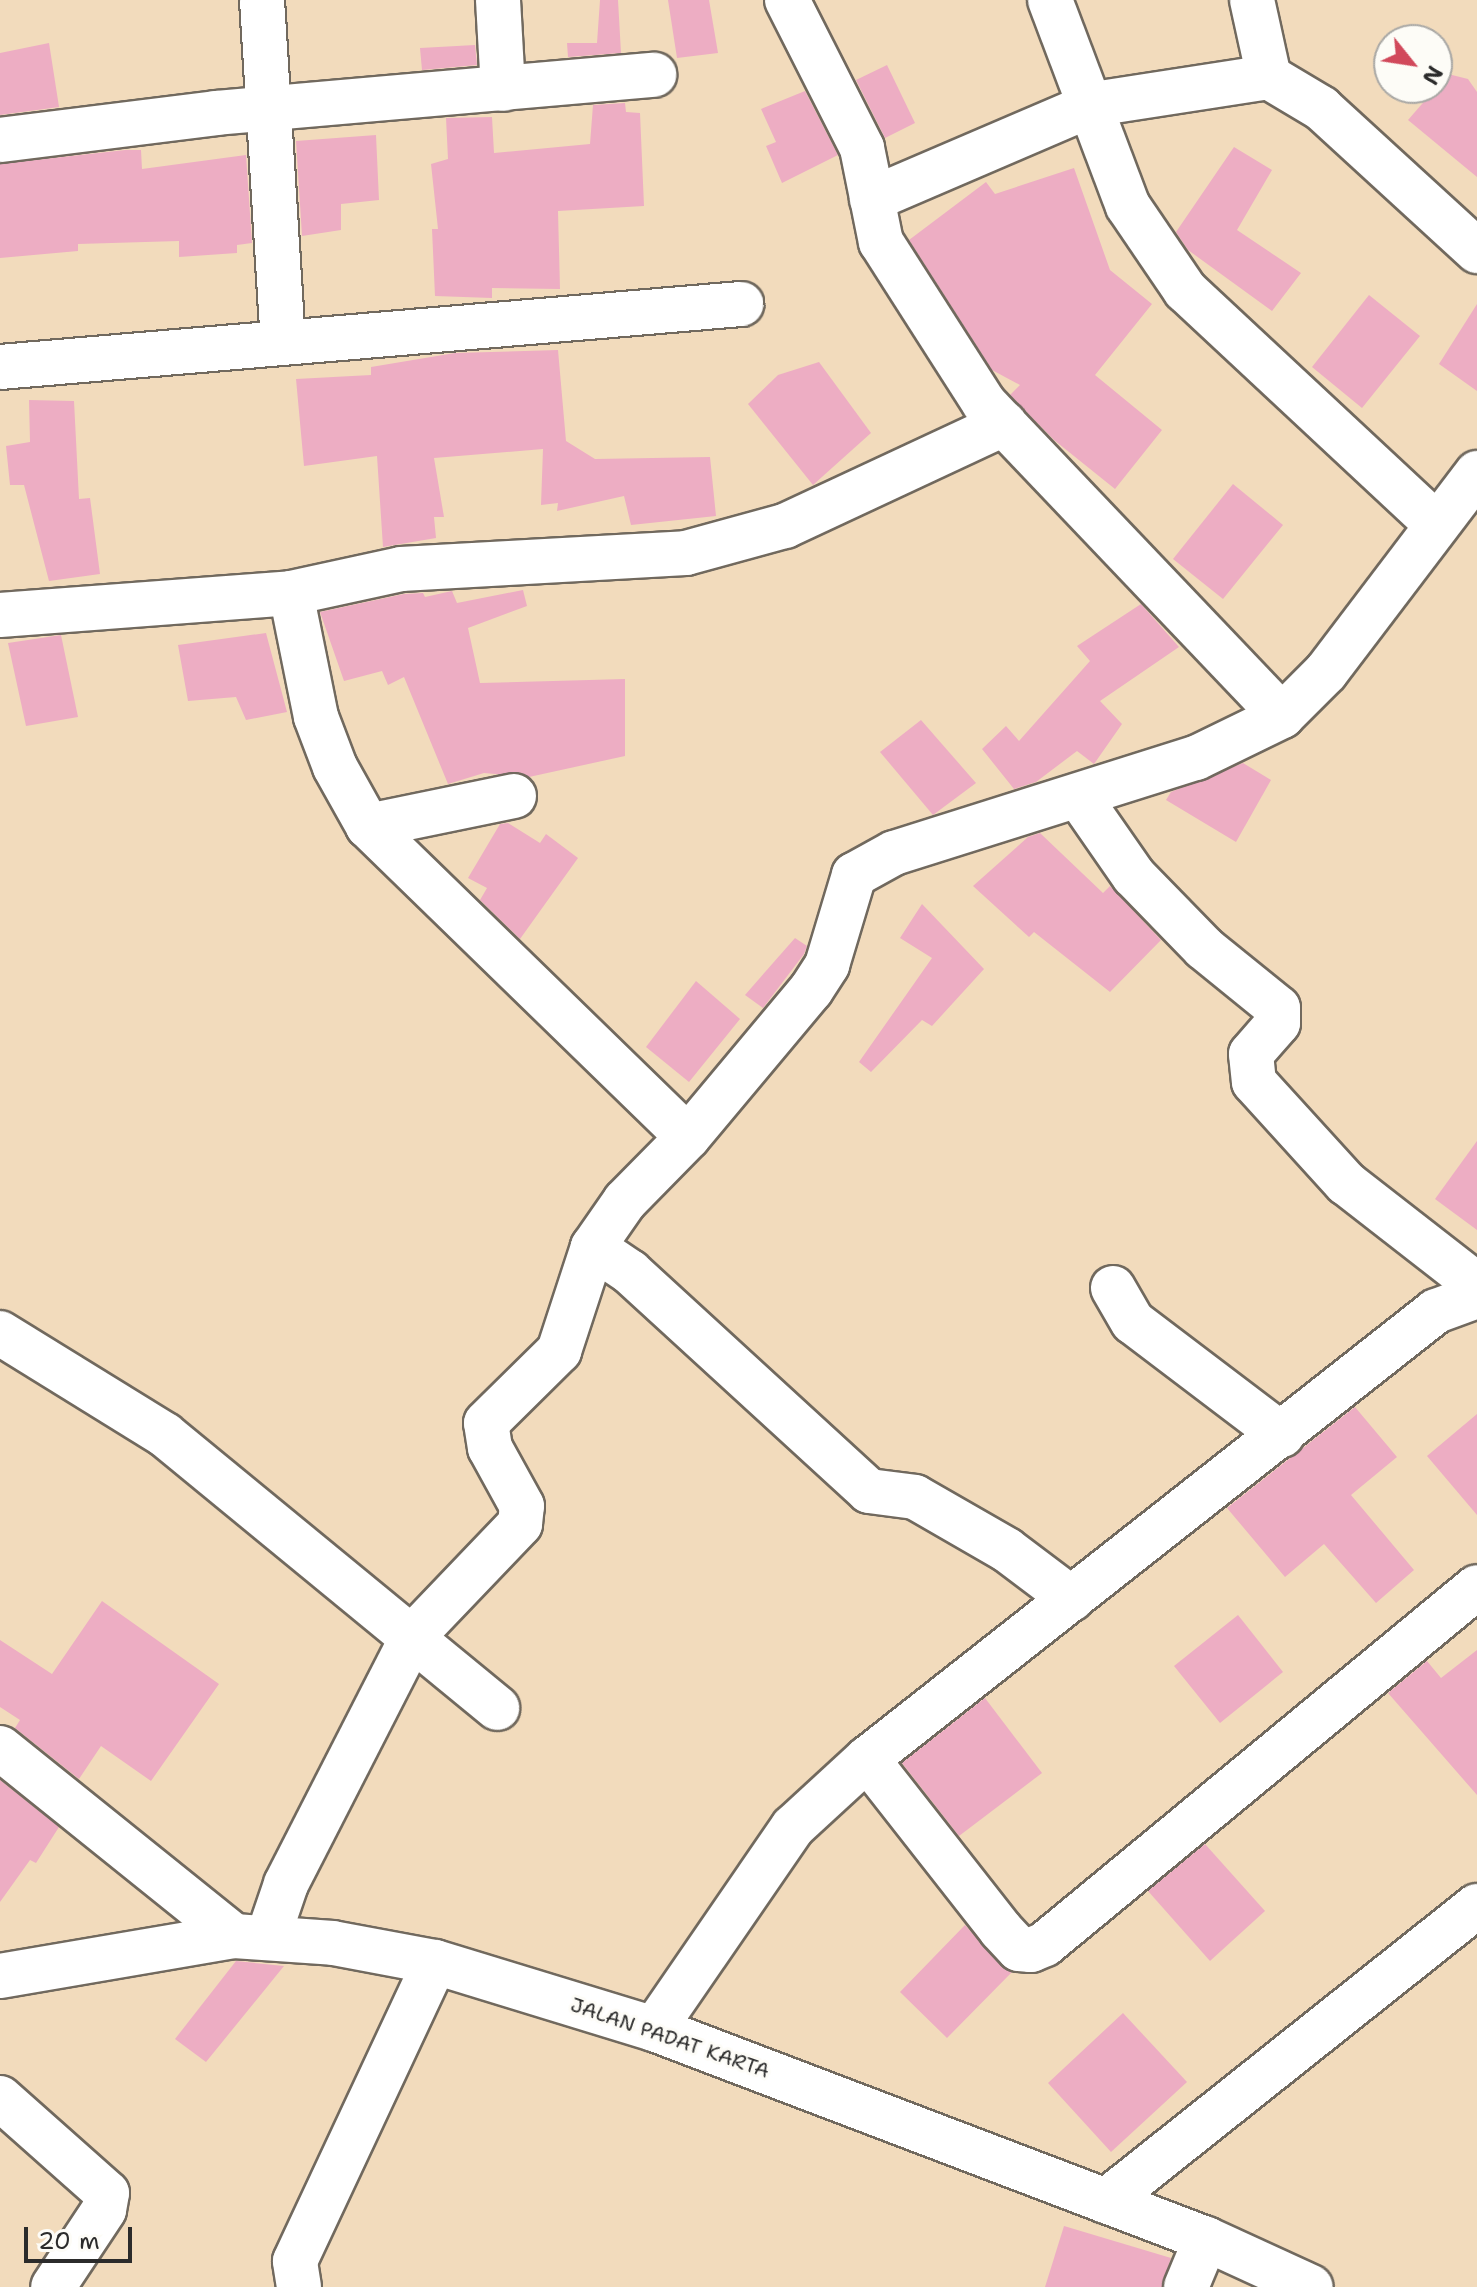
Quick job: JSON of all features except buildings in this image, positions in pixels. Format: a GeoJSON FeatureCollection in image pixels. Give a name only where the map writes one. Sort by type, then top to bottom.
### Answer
{"type":"FeatureCollection","features":[{"type":"Feature","properties":{"kind":"street"},"geometry":{"type":"LineString","coordinates":[[262,0],[272,108],[283,341]]}},
{"type":"Feature","properties":{"kind":"street"},"geometry":{"type":"LineString","coordinates":[[498,0],[503,89]]}},
{"type":"Feature","properties":{"kind":"street"},"geometry":{"type":"LineString","coordinates":[[787,0],[862,148],[881,242],[984,403],[1282,716]]}},
{"type":"Feature","properties":{"kind":"street"},"geometry":{"type":"LineString","coordinates":[[1050,0],[1128,206],[1185,290],[1436,524]]}},
{"type":"Feature","properties":{"kind":"street"},"geometry":{"type":"LineString","coordinates":[[1252,0],[1269,77],[1321,108],[1477,251]]}},
{"type":"Feature","properties":{"kind":"street"},"geometry":{"type":"LineString","coordinates":[[0,140],[272,108],[654,75]]}},
{"type":"Feature","properties":{"kind":"street"},"geometry":{"type":"LineString","coordinates":[[872,199],[1102,133],[1269,77]]}},
{"type":"Feature","properties":{"kind":"street"},"geometry":{"type":"LineString","coordinates":[[0,367],[741,304]]}},
{"type":"Feature","properties":{"kind":"street"},"geometry":{"type":"LineString","coordinates":[[0,615],[291,593],[401,569],[686,553],[744,541],[1004,424]]}},
{"type":"Feature","properties":{"kind":"street"},"geometry":{"type":"LineString","coordinates":[[0,1748],[251,1936],[286,1884],[413,1636],[520,1524],[522,1506],[490,1448],[486,1423],[559,1351],[593,1247],[625,1201],[688,1137],[811,990],[827,965],[854,875],[894,853],[1196,758],[1282,716],[1326,672],[1477,473]]}},
{"type":"Feature","properties":{"kind":"street"},"geometry":{"type":"LineString","coordinates":[[291,593],[316,717],[335,767],[368,826],[688,1137]]}},
{"type":"Feature","properties":{"kind":"street"},"geometry":{"type":"LineString","coordinates":[[368,826],[514,796]]}},
{"type":"Feature","properties":{"kind":"street"},"geometry":{"type":"LineString","coordinates":[[1079,797],[1134,876],[1204,948],[1278,1008],[1278,1023],[1251,1054],[1254,1082],[1346,1183],[1477,1285]]}},
{"type":"Feature","properties":{"kind":"street"},"geometry":{"type":"LineString","coordinates":[[593,1247],[630,1272],[869,1491],[915,1497],[1007,1550],[1072,1599]]}},
{"type":"Feature","properties":{"kind":"street"},"geometry":{"type":"LineString","coordinates":[[1113,1288],[1133,1322],[1282,1435]]}},
{"type":"Feature","properties":{"kind":"street"},"geometry":{"type":"LineString","coordinates":[[654,2029],[793,1827],[867,1759],[1436,1311],[1477,1296]]}},
{"type":"Feature","properties":{"kind":"street"},"geometry":{"type":"LineString","coordinates":[[0,1333],[165,1435],[497,1708]]}},
{"type":"Feature","properties":{"kind":"street"},"geometry":{"type":"LineString","coordinates":[[867,1759],[1001,1930],[1019,1949],[1031,1950],[1045,1944],[1477,1587]]}},
{"type":"Feature","properties":{"kind":"street"},"geometry":{"type":"LineString","coordinates":[[1106,2201],[1477,1906]]}},
{"type":"Feature","properties":{"kind":"street","name":"JALAN PADAT KARTA"},"geometry":{"type":"LineString","coordinates":[[3,1973],[251,1936],[435,1962],[654,2029],[1206,2239],[1311,2287]]}},
{"type":"Feature","properties":{"kind":"street"},"geometry":{"type":"LineString","coordinates":[[299,2287],[295,2261],[435,1962]]}},
{"type":"Feature","properties":{"kind":"street"},"geometry":{"type":"LineString","coordinates":[[0,2098],[107,2193],[104,2210],[53,2287]]}},
{"type":"Feature","properties":{"kind":"street"},"geometry":{"type":"LineString","coordinates":[[1186,2287],[1206,2239]]}}]}
